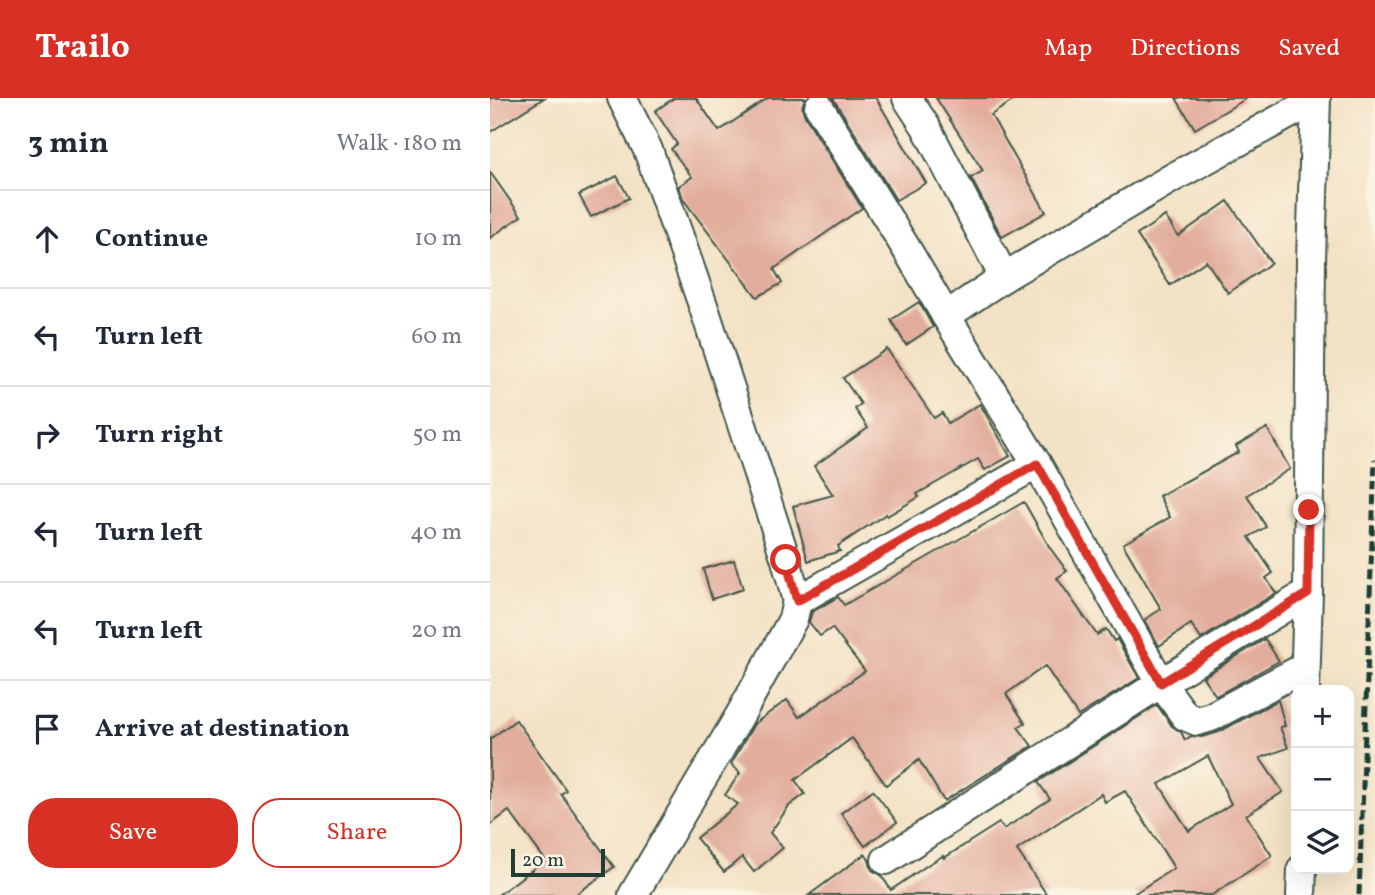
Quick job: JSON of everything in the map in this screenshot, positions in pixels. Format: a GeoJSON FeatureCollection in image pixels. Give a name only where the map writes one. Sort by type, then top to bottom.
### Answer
{"type":"FeatureCollection","features":[{"type":"Feature","properties":{"kind":"street"},"geometry":{"type":"LineString","coordinates":[[622,98],[648,150],[706,314],[797,601],[793,619],[740,715],[632,895]]}},
{"type":"Feature","properties":{"kind":"street"},"geometry":{"type":"LineString","coordinates":[[907,98],[926,127],[1004,277]]}},
{"type":"Feature","properties":{"kind":"street"},"geometry":{"type":"LineString","coordinates":[[946,316],[1004,277],[1172,178],[1316,99]]}},
{"type":"Feature","properties":{"kind":"street"},"geometry":{"type":"LineString","coordinates":[[819,107],[1037,464],[1161,683],[1185,716],[1198,721],[1305,678],[1316,99]]}},
{"type":"Feature","properties":{"kind":"street"},"geometry":{"type":"LineString","coordinates":[[797,601],[1037,464]]}},
{"type":"Feature","properties":{"kind":"street"},"geometry":{"type":"LineString","coordinates":[[886,860],[1161,683],[1308,593]]}},
{"type":"Feature","properties":{"kind":"street"},"geometry":{"type":"LineString","coordinates":[[1301,895],[1302,874]]}},
{"type":"Feature","properties":{"kind":"building"},"geometry":{"type":"Polygon","coordinates":[[[490,98],[544,98],[490,132],[490,98]]]}},
{"type":"Feature","properties":{"kind":"building"},"geometry":{"type":"Polygon","coordinates":[[[674,98],[696,98],[719,131],[768,98],[805,98],[802,107],[805,116],[862,208],[774,269],[782,283],[757,297],[683,199],[679,186],[692,177],[671,149],[677,144],[655,111],[674,98]]]}},
{"type":"Feature","properties":{"kind":"building"},"geometry":{"type":"Polygon","coordinates":[[[833,98],[876,98],[926,183],[896,200],[833,98]]]}},
{"type":"Feature","properties":{"kind":"building"},"geometry":{"type":"Polygon","coordinates":[[[936,98],[1017,98],[991,115],[1046,212],[1002,237],[971,178],[983,171],[936,98]]]}},
{"type":"Feature","properties":{"kind":"building"},"geometry":{"type":"Polygon","coordinates":[[[1176,98],[1247,98],[1195,129],[1176,98]]]}},
{"type":"Feature","properties":{"kind":"building"},"geometry":{"type":"Polygon","coordinates":[[[490,172],[521,216],[490,238],[490,172]]]}},
{"type":"Feature","properties":{"kind":"building"},"geometry":{"type":"Polygon","coordinates":[[[617,176],[629,198],[591,217],[579,195],[617,176]]]}},
{"type":"Feature","properties":{"kind":"building"},"geometry":{"type":"Polygon","coordinates":[[[1228,201],[1271,263],[1228,293],[1206,261],[1170,285],[1137,235],[1165,216],[1178,236],[1228,201]]]}},
{"type":"Feature","properties":{"kind":"building"},"geometry":{"type":"Polygon","coordinates":[[[919,302],[933,327],[906,345],[891,320],[919,302]]]}},
{"type":"Feature","properties":{"kind":"building"},"geometry":{"type":"Polygon","coordinates":[[[887,349],[934,418],[942,413],[948,423],[980,404],[1010,456],[985,470],[978,459],[917,494],[919,497],[887,516],[886,514],[838,546],[840,551],[808,561],[793,506],[833,495],[814,466],[868,428],[855,409],[861,404],[843,378],[887,349]]]}},
{"type":"Feature","properties":{"kind":"building"},"geometry":{"type":"Polygon","coordinates":[[[1267,428],[1290,469],[1247,495],[1266,527],[1249,537],[1273,573],[1266,578],[1276,593],[1201,639],[1191,624],[1159,646],[1144,620],[1161,609],[1123,544],[1170,517],[1159,496],[1239,452],[1236,446],[1267,428]]]}},
{"type":"Feature","properties":{"kind":"building"},"geometry":{"type":"Polygon","coordinates":[[[1024,502],[1050,548],[1067,571],[1057,578],[1097,635],[1106,629],[1114,641],[1117,639],[1139,678],[1078,716],[1045,666],[1006,694],[1025,723],[1018,727],[1032,746],[944,801],[919,760],[886,785],[852,738],[795,780],[805,794],[789,806],[770,833],[783,848],[754,872],[742,857],[724,872],[696,838],[738,804],[725,795],[740,773],[731,764],[754,724],[787,700],[799,717],[865,671],[832,628],[820,636],[809,622],[812,612],[838,597],[844,605],[1024,502]]]}},
{"type":"Feature","properties":{"kind":"building"},"geometry":{"type":"Polygon","coordinates":[[[734,560],[743,589],[712,599],[703,569],[734,560]]]}},
{"type":"Feature","properties":{"kind":"building"},"geometry":{"type":"Polygon","coordinates":[[[1265,639],[1279,661],[1216,696],[1203,677],[1265,639]]]}},
{"type":"Feature","properties":{"kind":"building"},"geometry":{"type":"Polygon","coordinates":[[[1278,700],[1285,726],[1280,727],[1288,748],[1260,758],[1283,792],[1246,815],[1272,856],[1212,895],[1132,895],[1174,868],[1125,791],[1105,802],[1101,794],[1017,850],[1047,895],[809,895],[865,854],[872,870],[881,875],[891,890],[999,823],[1004,829],[1050,799],[1038,782],[1157,705],[1185,740],[1191,736],[1202,737],[1219,732],[1278,700]],[[1208,756],[1159,784],[1189,831],[1231,804],[1208,756]]]}},
{"type":"Feature","properties":{"kind":"building"},"geometry":{"type":"Polygon","coordinates":[[[516,720],[566,790],[561,794],[614,867],[575,895],[498,895],[545,860],[509,811],[490,825],[490,739],[516,720]]]}},
{"type":"Feature","properties":{"kind":"building"},"geometry":{"type":"Polygon","coordinates":[[[873,790],[897,822],[865,846],[841,813],[873,790]]]}},
{"type":"Feature","properties":{"kind":"railway"},"geometry":{"type":"LineString","coordinates":[[1359,895],[1375,459]]}},
{"type":"Feature","properties":{"kind":"route"},"geometry":{"type":"LineString","coordinates":[[786,560],[797,601],[1037,464],[1161,683],[1308,593],[1309,510]]}}]}
